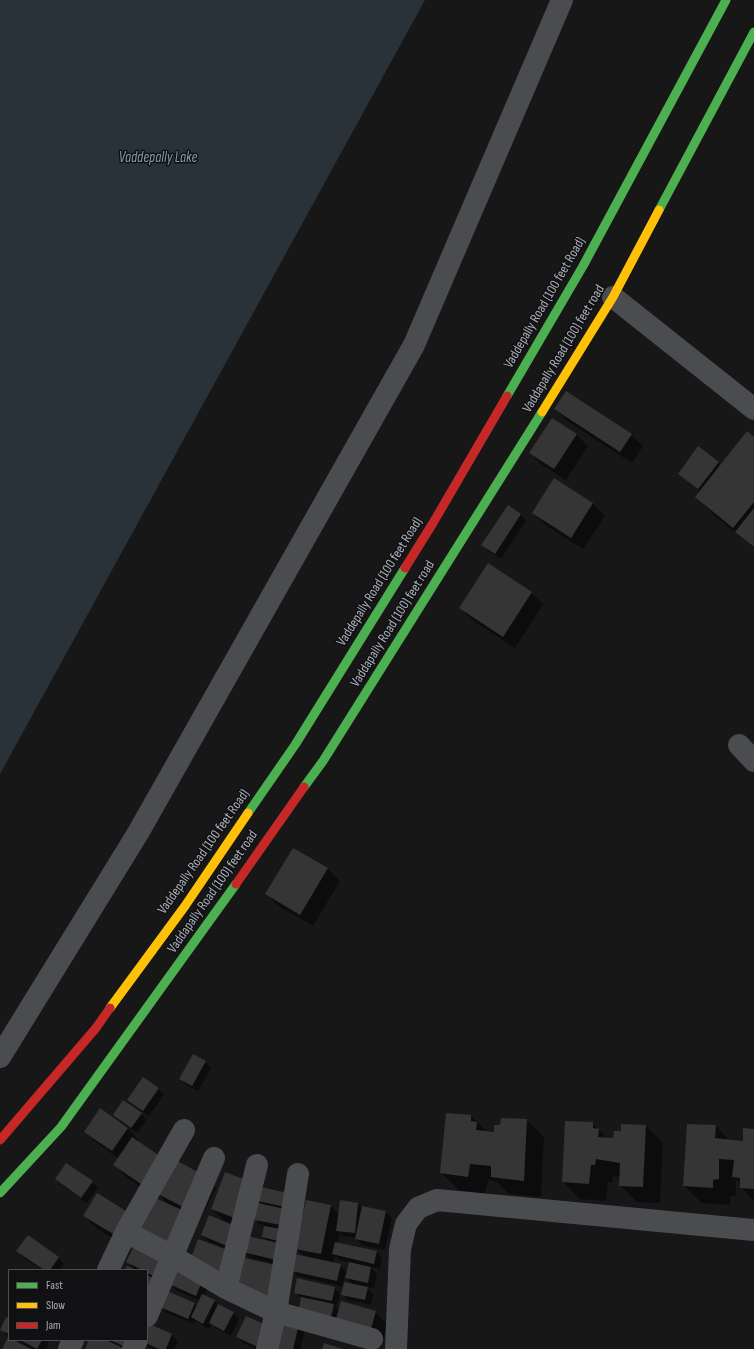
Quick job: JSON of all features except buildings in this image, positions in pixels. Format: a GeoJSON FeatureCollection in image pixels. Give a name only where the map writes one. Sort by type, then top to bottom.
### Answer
{"type":"FeatureCollection","features":[{"type":"Feature","properties":{"kind":"main road","name":"Vaddepally Road (100 feet Road)"},"geometry":{"type":"LineString","coordinates":[[0,1140],[96,1028],[185,906],[295,745],[433,523],[583,266],[726,0]]}},
{"type":"Feature","properties":{"kind":"main road","name":"Vaddapally Road (100) feet road"},"geometry":{"type":"LineString","coordinates":[[0,1193],[61,1127],[180,963],[323,760],[613,297],[754,32]]}},
{"type":"Feature","properties":{"kind":"street"},"geometry":{"type":"LineString","coordinates":[[0,1057],[138,833],[414,345],[562,0]]}},
{"type":"Feature","properties":{"kind":"street"},"geometry":{"type":"LineString","coordinates":[[613,297],[753,404]]}},
{"type":"Feature","properties":{"kind":"street"},"geometry":{"type":"LineString","coordinates":[[739,745],[754,761]]}},
{"type":"Feature","properties":{"kind":"street"},"geometry":{"type":"LineString","coordinates":[[108,1269],[126,1232],[184,1130]]}},
{"type":"Feature","properties":{"kind":"street"},"geometry":{"type":"LineString","coordinates":[[148,1314],[214,1158]]}},
{"type":"Feature","properties":{"kind":"street"},"geometry":{"type":"LineString","coordinates":[[226,1288],[257,1165]]}},
{"type":"Feature","properties":{"kind":"street"},"geometry":{"type":"LineString","coordinates":[[267,1349],[276,1312],[298,1174]]}},
{"type":"Feature","properties":{"kind":"street"},"geometry":{"type":"LineString","coordinates":[[396,1349],[400,1249],[406,1224],[418,1208],[437,1200],[754,1230]]}},
{"type":"Feature","properties":{"kind":"street"},"geometry":{"type":"LineString","coordinates":[[126,1232],[172,1256],[226,1288],[276,1312],[372,1339]]}},
{"type":"Feature","properties":{"kind":"water","name":"Vaddepally Lake"},"geometry":{"type":"Polygon","coordinates":[[[0,0],[425,0],[0,774],[0,0]]]}},
{"type":"Feature","properties":{"kind":"traffic: fast"},"geometry":{"type":"LineString","coordinates":[[507,396],[583,266],[726,0]]}},
{"type":"Feature","properties":{"kind":"traffic: fast"},"geometry":{"type":"LineString","coordinates":[[659,210],[754,32]]}},
{"type":"Feature","properties":{"kind":"traffic: fast"},"geometry":{"type":"LineString","coordinates":[[304,787],[323,761],[542,412]]}},
{"type":"Feature","properties":{"kind":"traffic: fast"},"geometry":{"type":"LineString","coordinates":[[248,813],[295,745],[405,568]]}},
{"type":"Feature","properties":{"kind":"traffic: fast"},"geometry":{"type":"LineString","coordinates":[[0,1193],[61,1127],[236,884]]}},
{"type":"Feature","properties":{"kind":"traffic: slow"},"geometry":{"type":"LineString","coordinates":[[542,412],[613,297],[659,210]]}},
{"type":"Feature","properties":{"kind":"traffic: slow"},"geometry":{"type":"LineString","coordinates":[[110,1008],[185,906],[248,813]]}},
{"type":"Feature","properties":{"kind":"traffic: jam"},"geometry":{"type":"LineString","coordinates":[[405,568],[507,396]]}},
{"type":"Feature","properties":{"kind":"traffic: jam"},"geometry":{"type":"LineString","coordinates":[[236,884],[304,787]]}},
{"type":"Feature","properties":{"kind":"traffic: jam"},"geometry":{"type":"LineString","coordinates":[[0,1140],[96,1028],[110,1008]]}}]}
